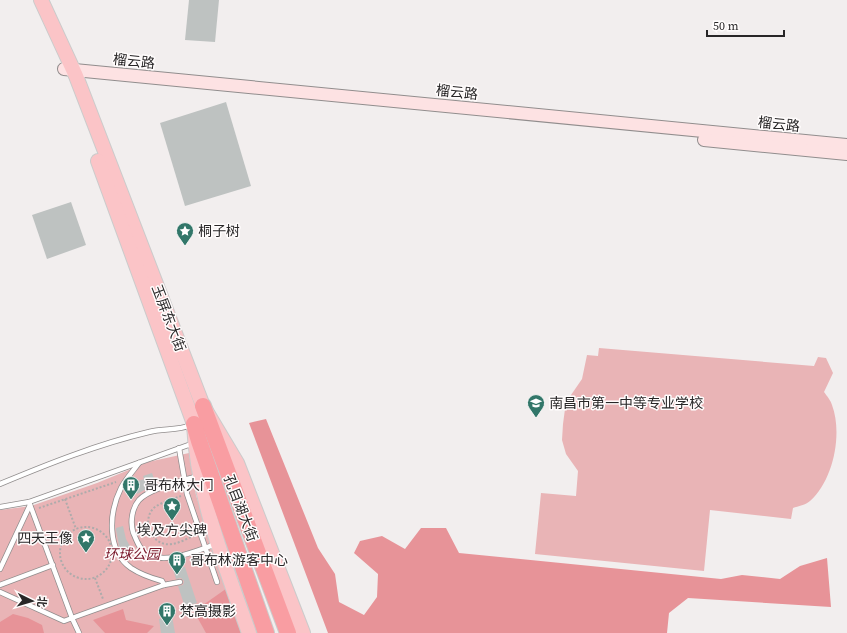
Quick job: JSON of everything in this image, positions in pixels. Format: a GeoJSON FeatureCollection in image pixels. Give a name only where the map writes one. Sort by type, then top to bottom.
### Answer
{"type":"FeatureCollection","features":[{"type":"Feature","properties":{"kind":"highway","name":"孔目湖大街"},"geometry":{"type":"LineString","coordinates":[[203,406],[202,440],[266,633]]}},
{"type":"Feature","properties":{"kind":"highway","name":"孔目湖大街"},"geometry":{"type":"LineString","coordinates":[[194,424],[288,633]]}},
{"type":"Feature","properties":{"kind":"main road","name":"玉屏东大街"},"geometry":{"type":"LineString","coordinates":[[31,0],[70,72],[194,424]]}},
{"type":"Feature","properties":{"kind":"main road","name":"玉屏东大街"},"geometry":{"type":"LineString","coordinates":[[41,0],[203,406],[237,463],[303,633]]}},
{"type":"Feature","properties":{"kind":"main road"},"geometry":{"type":"LineString","coordinates":[[202,440],[200,476],[210,546],[249,633]]}},
{"type":"Feature","properties":{"kind":"street","name":"榴云路"},"geometry":{"type":"LineString","coordinates":[[70,72],[847,145]]}},
{"type":"Feature","properties":{"kind":"street","name":"榴云路"},"geometry":{"type":"LineString","coordinates":[[70,72],[847,154]]}},
{"type":"Feature","properties":{"kind":"lane"},"geometry":{"type":"LineString","coordinates":[[0,484],[105,444],[150,431],[180,429],[194,424]]}},
{"type":"Feature","properties":{"kind":"lane"},"geometry":{"type":"LineString","coordinates":[[0,507],[30,503],[202,440]]}},
{"type":"Feature","properties":{"kind":"lane"},"geometry":{"type":"LineString","coordinates":[[179,448],[187,494],[210,546],[217,582]]}},
{"type":"Feature","properties":{"kind":"lane"},"geometry":{"type":"LineString","coordinates":[[139,463],[121,487],[111,517],[114,544],[120,558],[130,567],[162,580],[164,585]]}},
{"type":"Feature","properties":{"kind":"lane"},"geometry":{"type":"LineString","coordinates":[[200,476],[148,494],[140,500],[134,508],[132,529],[137,542],[146,553],[155,557],[183,556],[210,546]]}},
{"type":"Feature","properties":{"kind":"lane"},"geometry":{"type":"LineString","coordinates":[[30,503],[72,618],[79,633]]}},
{"type":"Feature","properties":{"kind":"lane"},"geometry":{"type":"LineString","coordinates":[[0,569],[30,503]]}},
{"type":"Feature","properties":{"kind":"lane"},"geometry":{"type":"LineString","coordinates":[[0,585],[53,565]]}},
{"type":"Feature","properties":{"kind":"lane"},"geometry":{"type":"LineString","coordinates":[[0,592],[64,621],[164,585],[180,582]]}},
{"type":"Feature","properties":{"kind":"path"},"geometry":{"type":"LineString","coordinates":[[32,510],[128,478]]}},
{"type":"Feature","properties":{"kind":"path"},"geometry":{"type":"LineString","coordinates":[[177,498],[155,507],[150,515],[150,531],[158,542],[166,545],[191,537]]}},
{"type":"Feature","properties":{"kind":"path"},"geometry":{"type":"LineString","coordinates":[[65,499],[76,529]]}},
{"type":"Feature","properties":{"kind":"path"},"geometry":{"type":"LineString","coordinates":[[83,527],[94,528],[104,535],[111,545],[112,556],[108,567],[95,578],[88,579],[75,577],[69,574],[62,563],[60,549],[62,543],[66,537],[76,529],[83,527]]}},
{"type":"Feature","properties":{"kind":"path"},"geometry":{"type":"LineString","coordinates":[[95,578],[105,607]]}},
{"type":"Feature","properties":{"kind":"green space"},"geometry":{"type":"Polygon","coordinates":[[[599,348],[814,366],[818,357],[826,358],[833,373],[824,392],[829,398],[835,417],[836,443],[834,456],[825,482],[810,501],[793,508],[791,519],[710,510],[704,571],[535,554],[541,493],[576,496],[578,471],[566,454],[562,440],[565,409],[571,395],[582,379],[587,355],[598,356],[599,348]]]}},
{"type":"Feature","properties":{"kind":"green space","name":"环球公园"},"geometry":{"type":"Polygon","coordinates":[[[189,453],[196,495],[241,633],[0,633],[0,510],[31,506],[97,483],[148,462],[189,453]]]}},
{"type":"Feature","properties":{"kind":"shaded area"},"geometry":{"type":"Polygon","coordinates":[[[266,419],[318,548],[335,574],[339,602],[364,615],[377,597],[378,574],[354,553],[360,541],[382,536],[405,549],[421,528],[446,528],[459,553],[721,579],[742,575],[780,579],[800,566],[827,558],[831,607],[688,598],[669,613],[667,633],[328,633],[249,423],[266,419]]]}},
{"type":"Feature","properties":{"kind":"shaded area"},"geometry":{"type":"Polygon","coordinates":[[[230,586],[247,633],[206,633],[196,615],[203,605],[230,586]]]}},
{"type":"Feature","properties":{"kind":"shaded area"},"geometry":{"type":"Polygon","coordinates":[[[123,609],[126,620],[154,626],[147,633],[105,633],[93,620],[123,609]]]}},
{"type":"Feature","properties":{"kind":"shaded area"},"geometry":{"type":"Polygon","coordinates":[[[13,614],[28,618],[42,625],[44,633],[0,633],[0,622],[13,614]]]}},
{"type":"Feature","properties":{"kind":"building"},"geometry":{"type":"Polygon","coordinates":[[[189,0],[219,0],[215,42],[185,40],[189,0]]]}},
{"type":"Feature","properties":{"kind":"building"},"geometry":{"type":"Polygon","coordinates":[[[226,102],[251,186],[185,206],[160,123],[226,102]]]}},
{"type":"Feature","properties":{"kind":"building"},"geometry":{"type":"Polygon","coordinates":[[[71,202],[86,245],[47,259],[32,215],[71,202]]]}},
{"type":"Feature","properties":{"kind":"building"},"geometry":{"type":"Polygon","coordinates":[[[152,473],[156,484],[137,494],[133,483],[144,479],[143,476],[152,473]]]}},
{"type":"Feature","properties":{"kind":"building"},"geometry":{"type":"Polygon","coordinates":[[[123,526],[126,539],[134,553],[125,557],[119,546],[116,530],[116,528],[123,526]]]}},
{"type":"Feature","properties":{"kind":"building"},"geometry":{"type":"Polygon","coordinates":[[[185,567],[197,603],[185,607],[178,586],[183,585],[184,581],[181,578],[176,579],[173,569],[185,567]]]}},
{"type":"Feature","properties":{"kind":"building","name":"梵高摄影"},"geometry":{"type":"Polygon","coordinates":[[[172,616],[175,633],[161,633],[159,619],[172,616]]]}},
{"type":"Feature","properties":{"kind":"place","name":"桐子树"},"geometry":{"type":"Point","coordinates":[185,246]}},
{"type":"Feature","properties":{"kind":"place","name":"南昌市第一中等专业学校"},"geometry":{"type":"Point","coordinates":[536,418]}},
{"type":"Feature","properties":{"kind":"place","name":"哥布林大门"},"geometry":{"type":"Point","coordinates":[131,500]}},
{"type":"Feature","properties":{"kind":"place","name":"埃及方尖碑"},"geometry":{"type":"Point","coordinates":[172,521]}},
{"type":"Feature","properties":{"kind":"place","name":"四天王像"},"geometry":{"type":"Point","coordinates":[86,553]}},
{"type":"Feature","properties":{"kind":"place","name":"哥布林游客中心"},"geometry":{"type":"Point","coordinates":[177,575]}},
{"type":"Feature","properties":{"kind":"place","name":"梵高摄影"},"geometry":{"type":"Point","coordinates":[167,626]}}]}
